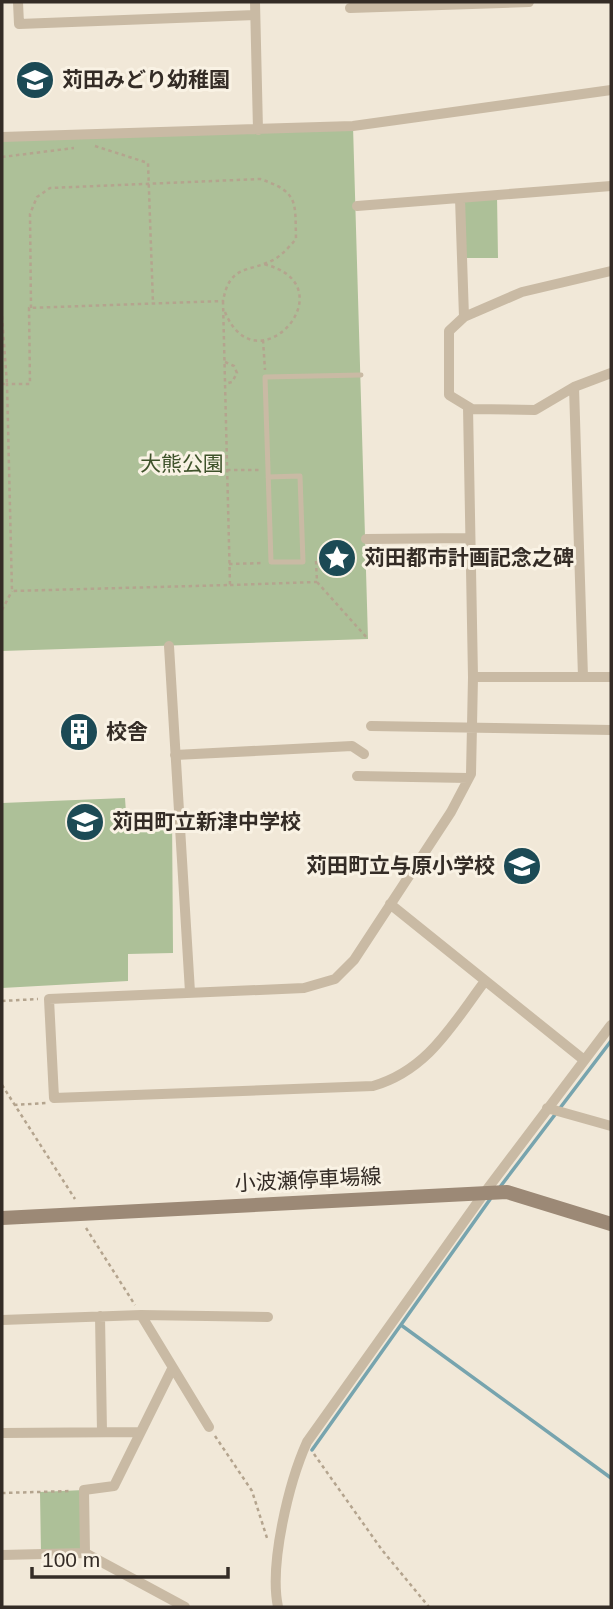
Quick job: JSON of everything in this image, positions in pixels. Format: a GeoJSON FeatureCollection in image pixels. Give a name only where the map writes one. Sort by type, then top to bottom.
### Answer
{"type":"FeatureCollection","features":[{"type":"Feature","properties":{"kind":"main road","name":"小波瀬停車場線"},"geometry":{"type":"LineString","coordinates":[[2,1218],[485,1192],[527,1197],[611,1224]]}},
{"type":"Feature","properties":{"kind":"street"},"geometry":{"type":"LineString","coordinates":[[18,2],[19,24],[255,15]]}},
{"type":"Feature","properties":{"kind":"street"},"geometry":{"type":"LineString","coordinates":[[255,2],[258,130]]}},
{"type":"Feature","properties":{"kind":"street"},"geometry":{"type":"LineString","coordinates":[[350,8],[529,2]]}},
{"type":"Feature","properties":{"kind":"street"},"geometry":{"type":"LineString","coordinates":[[2,137],[352,126],[611,90]]}},
{"type":"Feature","properties":{"kind":"street"},"geometry":{"type":"LineString","coordinates":[[356,206],[611,186]]}},
{"type":"Feature","properties":{"kind":"street"},"geometry":{"type":"LineString","coordinates":[[460,198],[464,317]]}},
{"type":"Feature","properties":{"kind":"street"},"geometry":{"type":"LineString","coordinates":[[611,271],[522,292],[464,317],[449,331],[449,396],[468,407],[535,410],[574,387],[611,373]]}},
{"type":"Feature","properties":{"kind":"street"},"geometry":{"type":"LineString","coordinates":[[574,387],[583,677]]}},
{"type":"Feature","properties":{"kind":"street"},"geometry":{"type":"LineString","coordinates":[[468,407],[473,677],[471,729],[468,778],[452,812],[354,960],[335,979],[304,988],[49,999],[54,1098],[373,1086],[397,1079],[425,1059],[485,981]]}},
{"type":"Feature","properties":{"kind":"street"},"geometry":{"type":"LineString","coordinates":[[366,539],[469,538]]}},
{"type":"Feature","properties":{"kind":"street"},"geometry":{"type":"LineString","coordinates":[[169,646],[190,992]]}},
{"type":"Feature","properties":{"kind":"street"},"geometry":{"type":"LineString","coordinates":[[473,677],[611,677]]}},
{"type":"Feature","properties":{"kind":"street"},"geometry":{"type":"LineString","coordinates":[[371,726],[611,730]]}},
{"type":"Feature","properties":{"kind":"street"},"geometry":{"type":"LineString","coordinates":[[175,755],[352,746],[364,754]]}},
{"type":"Feature","properties":{"kind":"street"},"geometry":{"type":"LineString","coordinates":[[356,776],[468,778]]}},
{"type":"Feature","properties":{"kind":"street"},"geometry":{"type":"LineString","coordinates":[[390,904],[584,1060]]}},
{"type":"Feature","properties":{"kind":"street"},"geometry":{"type":"LineString","coordinates":[[275,1604],[276,1568],[294,1470],[307,1442],[547,1108],[584,1060],[608,1036],[611,1025]]}},
{"type":"Feature","properties":{"kind":"street"},"geometry":{"type":"LineString","coordinates":[[547,1108],[611,1126]]}},
{"type":"Feature","properties":{"kind":"street"},"geometry":{"type":"LineString","coordinates":[[141,1315],[209,1427]]}},
{"type":"Feature","properties":{"kind":"street"},"geometry":{"type":"LineString","coordinates":[[2,1320],[141,1315],[268,1317]]}},
{"type":"Feature","properties":{"kind":"street"},"geometry":{"type":"LineString","coordinates":[[100,1316],[102,1432]]}},
{"type":"Feature","properties":{"kind":"street"},"geometry":{"type":"LineString","coordinates":[[85,1553],[84,1490],[114,1486],[173,1369]]}},
{"type":"Feature","properties":{"kind":"street"},"geometry":{"type":"LineString","coordinates":[[2,1433],[140,1432]]}},
{"type":"Feature","properties":{"kind":"street"},"geometry":{"type":"LineString","coordinates":[[2,1555],[85,1553],[185,1607]]}},
{"type":"Feature","properties":{"kind":"lane"},"geometry":{"type":"LineString","coordinates":[[268,477],[300,476],[303,562],[271,562],[268,477],[265,377],[361,375]]}},
{"type":"Feature","properties":{"kind":"path"},"geometry":{"type":"LineString","coordinates":[[93,146],[149,163],[153,303]]}},
{"type":"Feature","properties":{"kind":"path"},"geometry":{"type":"LineString","coordinates":[[2,157],[80,147]]}},
{"type":"Feature","properties":{"kind":"path"},"geometry":{"type":"LineString","coordinates":[[2,384],[30,384],[30,214],[37,197],[50,188],[260,180],[282,186],[295,204],[296,239],[277,258],[242,269],[232,278],[223,300],[230,585]]}},
{"type":"Feature","properties":{"kind":"path"},"geometry":{"type":"LineString","coordinates":[[223,300],[230,324],[251,339],[263,340],[287,330],[295,320],[299,296],[287,274],[263,264]]}},
{"type":"Feature","properties":{"kind":"path"},"geometry":{"type":"LineString","coordinates":[[31,308],[223,300]]}},
{"type":"Feature","properties":{"kind":"path"},"geometry":{"type":"LineString","coordinates":[[2,316],[7,384],[12,591],[2,610]]}},
{"type":"Feature","properties":{"kind":"path"},"geometry":{"type":"LineString","coordinates":[[263,340],[265,377]]}},
{"type":"Feature","properties":{"kind":"path"},"geometry":{"type":"LineString","coordinates":[[225,362],[234,366],[236,373],[232,382],[225,384]]}},
{"type":"Feature","properties":{"kind":"path"},"geometry":{"type":"LineString","coordinates":[[257,368],[270,368]]}},
{"type":"Feature","properties":{"kind":"path"},"geometry":{"type":"LineString","coordinates":[[227,470],[261,470]]}},
{"type":"Feature","properties":{"kind":"path"},"geometry":{"type":"LineString","coordinates":[[316,561],[317,582],[368,639]]}},
{"type":"Feature","properties":{"kind":"path"},"geometry":{"type":"LineString","coordinates":[[229,564],[271,562]]}},
{"type":"Feature","properties":{"kind":"path"},"geometry":{"type":"LineString","coordinates":[[12,591],[317,582]]}},
{"type":"Feature","properties":{"kind":"path"},"geometry":{"type":"LineString","coordinates":[[2,1000],[49,999]]}},
{"type":"Feature","properties":{"kind":"path"},"geometry":{"type":"LineString","coordinates":[[2,1085],[72,1198],[83,1203]]}},
{"type":"Feature","properties":{"kind":"path"},"geometry":{"type":"LineString","coordinates":[[15,1105],[48,1103],[54,1098]]}},
{"type":"Feature","properties":{"kind":"path"},"geometry":{"type":"LineString","coordinates":[[84,1225],[141,1315]]}},
{"type":"Feature","properties":{"kind":"path"},"geometry":{"type":"LineString","coordinates":[[209,1427],[252,1491],[268,1542]]}},
{"type":"Feature","properties":{"kind":"path"},"geometry":{"type":"LineString","coordinates":[[307,1442],[382,1550],[429,1607]]}},
{"type":"Feature","properties":{"kind":"path"},"geometry":{"type":"LineString","coordinates":[[2,1493],[84,1490]]}},
{"type":"Feature","properties":{"kind":"green space","name":"大熊公園"},"geometry":{"type":"Polygon","coordinates":[[[353,126],[368,639],[2,651],[2,137],[353,126]]]}},
{"type":"Feature","properties":{"kind":"green space"},"geometry":{"type":"Polygon","coordinates":[[[497,195],[498,258],[462,258],[460,198],[497,195]]]}},
{"type":"Feature","properties":{"kind":"green space"},"geometry":{"type":"Polygon","coordinates":[[[125,798],[126,813],[172,813],[173,953],[128,954],[128,981],[2,988],[2,803],[125,798]]]}},
{"type":"Feature","properties":{"kind":"green space"},"geometry":{"type":"Polygon","coordinates":[[[84,1490],[85,1553],[41,1554],[40,1492],[84,1490]]]}},
{"type":"Feature","properties":{"kind":"waterway"},"geometry":{"type":"LineString","coordinates":[[500,1187],[611,1041]]}},
{"type":"Feature","properties":{"kind":"waterway"},"geometry":{"type":"LineString","coordinates":[[312,1450],[491,1198]]}},
{"type":"Feature","properties":{"kind":"waterway"},"geometry":{"type":"LineString","coordinates":[[401,1325],[611,1478]]}},
{"type":"Feature","properties":{"kind":"place","name":"苅田みどり幼稚園"},"geometry":{"type":"Point","coordinates":[35,80]}},
{"type":"Feature","properties":{"kind":"place","name":"苅田都市計画記念之碑"},"geometry":{"type":"Point","coordinates":[337,558]}},
{"type":"Feature","properties":{"kind":"place","name":"校舎"},"geometry":{"type":"Point","coordinates":[79,732]}},
{"type":"Feature","properties":{"kind":"place","name":"苅田町立新津中学校"},"geometry":{"type":"Point","coordinates":[85,822]}},
{"type":"Feature","properties":{"kind":"place","name":"苅田町立与原小学校"},"geometry":{"type":"Point","coordinates":[522,866]}}]}
